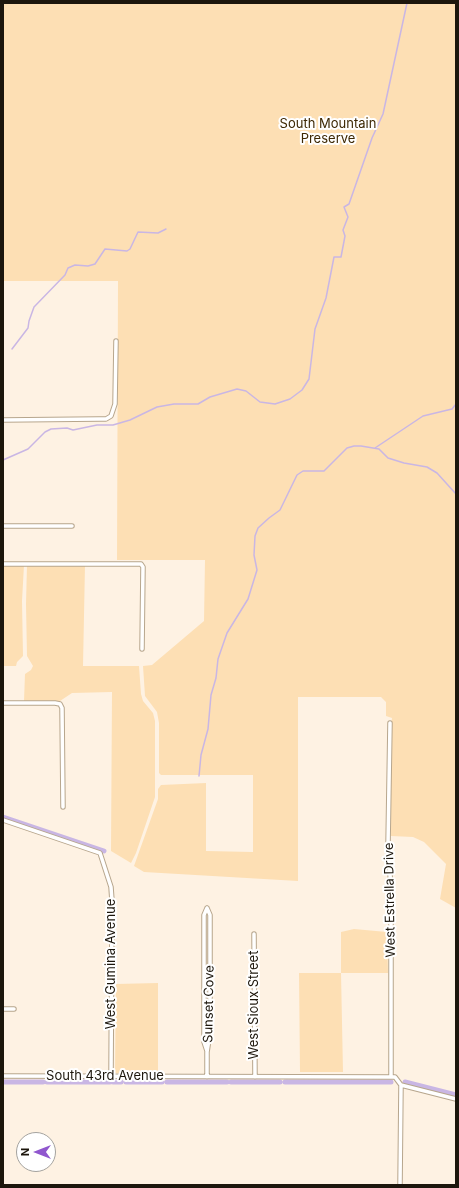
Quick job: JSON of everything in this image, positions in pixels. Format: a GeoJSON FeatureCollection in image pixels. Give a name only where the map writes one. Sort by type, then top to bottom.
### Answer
{"type":"FeatureCollection","features":[{"type":"Feature","properties":{"kind":"street"},"geometry":{"type":"LineString","coordinates":[[3,420],[106,419],[111,416],[115,404],[116,342]]}},
{"type":"Feature","properties":{"kind":"street"},"geometry":{"type":"LineString","coordinates":[[3,526],[72,526]]}},
{"type":"Feature","properties":{"kind":"street"},"geometry":{"type":"LineString","coordinates":[[3,564],[141,564],[143,567],[142,649]]}},
{"type":"Feature","properties":{"kind":"street"},"geometry":{"type":"LineString","coordinates":[[3,703],[60,704],[62,708],[63,807]]}},
{"type":"Feature","properties":{"kind":"street","name":"West Estrella Drive"},"geometry":{"type":"LineString","coordinates":[[390,724],[388,845],[391,889],[391,1077]]}},
{"type":"Feature","properties":{"kind":"street","name":"West Gumina Avenue"},"geometry":{"type":"LineString","coordinates":[[3,820],[100,853],[111,887],[112,901],[111,1076]]}},
{"type":"Feature","properties":{"kind":"street","name":"Sunset Cove"},"geometry":{"type":"LineString","coordinates":[[207,908],[210,915],[210,1034],[207,1052],[204,1034],[204,915],[207,908]]}},
{"type":"Feature","properties":{"kind":"street","name":"West Sioux Street"},"geometry":{"type":"LineString","coordinates":[[254,934],[255,1077]]}},
{"type":"Feature","properties":{"kind":"street"},"geometry":{"type":"LineString","coordinates":[[3,1009],[14,1009]]}},
{"type":"Feature","properties":{"kind":"street"},"geometry":{"type":"LineString","coordinates":[[207,1052],[207,1077]]}},
{"type":"Feature","properties":{"kind":"street","name":"South 43rd Avenue"},"geometry":{"type":"LineString","coordinates":[[3,1076],[391,1077],[398,1079],[400,1085]]}},
{"type":"Feature","properties":{"kind":"street"},"geometry":{"type":"LineString","coordinates":[[400,1185],[400,1085],[456,1099]]}},
{"type":"Feature","properties":{"kind":"green space","name":"South Mountain Preserve"},"geometry":{"type":"Polygon","coordinates":[[[3,3],[456,3],[456,908],[440,899],[446,864],[424,842],[413,837],[391,836],[390,736],[392,718],[386,716],[386,702],[381,697],[298,697],[298,881],[144,872],[134,866],[158,799],[158,789],[161,785],[206,783],[206,851],[253,852],[253,775],[161,775],[159,773],[159,723],[157,712],[145,696],[143,666],[152,665],[204,621],[205,560],[117,560],[118,281],[3,281],[3,3]]]}},
{"type":"Feature","properties":{"kind":"green space"},"geometry":{"type":"Polygon","coordinates":[[[3,565],[24,565],[22,601],[23,656],[17,662],[16,666],[3,666],[3,565]]]}},
{"type":"Feature","properties":{"kind":"green space"},"geometry":{"type":"Polygon","coordinates":[[[27,565],[85,565],[83,666],[139,666],[143,701],[153,713],[155,721],[155,797],[136,853],[131,863],[111,851],[112,692],[72,693],[60,701],[24,701],[25,674],[31,670],[33,666],[27,656],[27,565]]]}},
{"type":"Feature","properties":{"kind":"green space"},"geometry":{"type":"Polygon","coordinates":[[[354,929],[387,932],[388,973],[341,973],[341,932],[354,929]]]}},
{"type":"Feature","properties":{"kind":"green space"},"geometry":{"type":"Polygon","coordinates":[[[299,973],[341,973],[343,1072],[300,1072],[299,973]]]}},
{"type":"Feature","properties":{"kind":"green space"},"geometry":{"type":"Polygon","coordinates":[[[158,983],[158,1074],[115,1073],[116,984],[158,983]]]}},
{"type":"Feature","properties":{"kind":"waterway"},"geometry":{"type":"LineString","coordinates":[[3,460],[28,449],[45,432],[51,429],[67,428],[73,430],[97,425],[113,425],[130,420],[157,407],[174,404],[198,404],[210,397],[237,389],[246,391],[260,402],[275,404],[290,399],[302,390],[309,379],[315,329],[326,298],[334,257],[341,257],[345,236],[343,230],[348,217],[344,207],[349,204],[372,138],[383,114],[407,3]]}},
{"type":"Feature","properties":{"kind":"waterway"},"geometry":{"type":"LineString","coordinates":[[12,349],[28,328],[34,307],[65,275],[68,268],[75,265],[88,266],[95,264],[105,249],[127,251],[130,249],[138,232],[158,233],[166,229]]}},
{"type":"Feature","properties":{"kind":"waterway"},"geometry":{"type":"LineString","coordinates":[[375,448],[423,416],[452,409],[456,404]]}},
{"type":"Feature","properties":{"kind":"waterway"},"geometry":{"type":"LineString","coordinates":[[199,776],[201,755],[208,729],[211,695],[216,678],[218,659],[227,633],[248,599],[257,570],[254,555],[255,536],[258,528],[280,510],[297,475],[303,471],[324,471],[347,448],[361,446],[379,449],[388,458],[404,463],[427,467],[437,473],[456,494]]}},
{"type":"Feature","properties":{"kind":"waterway"},"geometry":{"type":"LineString","coordinates":[[3,817],[104,851]]}},
{"type":"Feature","properties":{"kind":"waterway"},"geometry":{"type":"LineString","coordinates":[[3,1082],[43,1082]]}},
{"type":"Feature","properties":{"kind":"waterway"},"geometry":{"type":"LineString","coordinates":[[47,1082],[110,1082]]}},
{"type":"Feature","properties":{"kind":"waterway"},"geometry":{"type":"LineString","coordinates":[[113,1082],[121,1082]]}},
{"type":"Feature","properties":{"kind":"waterway"},"geometry":{"type":"LineString","coordinates":[[126,1082],[162,1082]]}},
{"type":"Feature","properties":{"kind":"waterway"},"geometry":{"type":"LineString","coordinates":[[167,1082],[227,1082]]}},
{"type":"Feature","properties":{"kind":"waterway"},"geometry":{"type":"LineString","coordinates":[[231,1082],[280,1082]]}},
{"type":"Feature","properties":{"kind":"waterway"},"geometry":{"type":"LineString","coordinates":[[285,1082],[391,1082]]}},
{"type":"Feature","properties":{"kind":"waterway"},"geometry":{"type":"LineString","coordinates":[[405,1082],[456,1095]]}}]}
